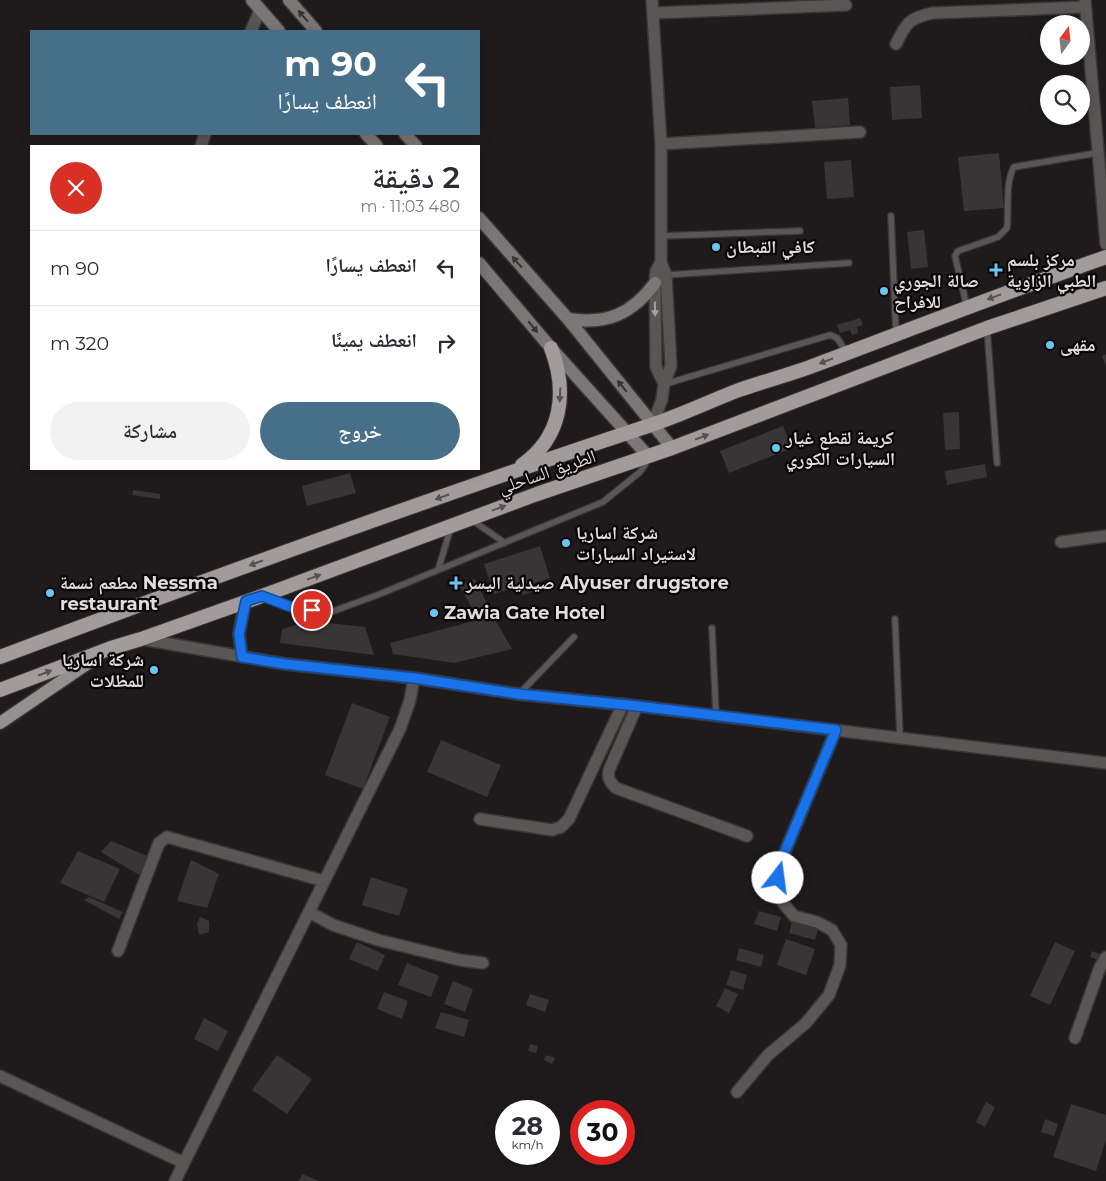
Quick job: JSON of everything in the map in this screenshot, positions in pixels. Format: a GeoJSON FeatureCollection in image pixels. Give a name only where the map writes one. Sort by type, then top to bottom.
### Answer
{"type":"FeatureCollection","features":[{"type":"Feature","properties":{"kind":"highway","name":"الطريق الساحلي"},"geometry":{"type":"LineString","coordinates":[[0,658],[291,550],[653,424],[740,390],[847,353],[1106,256]]}},
{"type":"Feature","properties":{"kind":"highway","name":"الطريق الساحلي"},"geometry":{"type":"LineString","coordinates":[[0,690],[111,648],[262,596],[470,519],[672,448],[987,328],[1106,288]]}},
{"type":"Feature","properties":{"kind":"highway"},"geometry":{"type":"LineString","coordinates":[[514,471],[541,448],[557,417],[560,400],[560,382],[557,365],[550,348]]}},
{"type":"Feature","properties":{"kind":"main road"},"geometry":{"type":"LineString","coordinates":[[289,0],[315,30]]}},
{"type":"Feature","properties":{"kind":"main road"},"geometry":{"type":"LineString","coordinates":[[256,5],[278,30]]}},
{"type":"Feature","properties":{"kind":"main road"},"geometry":{"type":"LineString","coordinates":[[367,135],[376,145]]}},
{"type":"Feature","properties":{"kind":"main road"},"geometry":{"type":"LineString","coordinates":[[406,135],[415,145]]}},
{"type":"Feature","properties":{"kind":"main road"},"geometry":{"type":"LineString","coordinates":[[480,219],[568,319],[672,448]]}},
{"type":"Feature","properties":{"kind":"main road"},"geometry":{"type":"LineString","coordinates":[[480,264],[550,348],[648,456]]}},
{"type":"Feature","properties":{"kind":"main road"},"geometry":{"type":"LineString","coordinates":[[568,319],[596,321],[617,315],[636,305],[660,279]]}},
{"type":"Feature","properties":{"kind":"main road"},"geometry":{"type":"LineString","coordinates":[[0,723],[111,648]]}},
{"type":"Feature","properties":{"kind":"street"},"geometry":{"type":"LineString","coordinates":[[652,0],[661,144],[661,262],[656,271],[660,279],[656,367],[664,384],[662,399],[653,424]]}},
{"type":"Feature","properties":{"kind":"street"},"geometry":{"type":"LineString","coordinates":[[653,13],[846,4]]}},
{"type":"Feature","properties":{"kind":"street"},"geometry":{"type":"LineString","coordinates":[[896,44],[910,20],[933,13],[1085,4],[1106,244]]}},
{"type":"Feature","properties":{"kind":"street"},"geometry":{"type":"LineString","coordinates":[[250,30],[256,5]]}},
{"type":"Feature","properties":{"kind":"street"},"geometry":{"type":"LineString","coordinates":[[661,144],[860,132]]}},
{"type":"Feature","properties":{"kind":"street"},"geometry":{"type":"LineString","coordinates":[[1062,542],[1106,536]]}},
{"type":"Feature","properties":{"kind":"street"},"geometry":{"type":"LineString","coordinates":[[242,657],[239,634],[246,601]]}},
{"type":"Feature","properties":{"kind":"street"},"geometry":{"type":"LineString","coordinates":[[141,639],[285,664],[414,678],[518,694],[623,704],[1106,763]]}},
{"type":"Feature","properties":{"kind":"street"},"geometry":{"type":"LineString","coordinates":[[175,1181],[400,729],[410,700],[414,678]]}},
{"type":"Feature","properties":{"kind":"street"},"geometry":{"type":"LineString","coordinates":[[480,820],[552,830],[561,828],[569,819],[623,704]]}},
{"type":"Feature","properties":{"kind":"street"},"geometry":{"type":"LineString","coordinates":[[637,706],[608,774],[611,783],[616,788],[747,836]]}},
{"type":"Feature","properties":{"kind":"street"},"geometry":{"type":"LineString","coordinates":[[737,1092],[768,1055],[806,1023],[829,996],[840,965],[841,945],[832,930],[816,922],[794,916],[783,903],[777,889],[778,868],[836,730]]}},
{"type":"Feature","properties":{"kind":"street"},"geometry":{"type":"LineString","coordinates":[[118,951],[159,843],[167,837],[324,881]]}},
{"type":"Feature","properties":{"kind":"street"},"geometry":{"type":"LineString","coordinates":[[309,912],[333,925],[378,940],[460,960],[483,963]]}},
{"type":"Feature","properties":{"kind":"street"},"geometry":{"type":"LineString","coordinates":[[1075,1038],[1100,967],[1106,957]]}},
{"type":"Feature","properties":{"kind":"street"},"geometry":{"type":"LineString","coordinates":[[0,1076],[184,1163]]}},
{"type":"Feature","properties":{"kind":"lane"},"geometry":{"type":"LineString","coordinates":[[968,307],[955,256],[958,250],[998,237],[1007,228],[1009,181],[1010,174],[1014,168],[1097,153]]}},
{"type":"Feature","properties":{"kind":"lane"},"geometry":{"type":"LineString","coordinates":[[891,216],[896,334]]}},
{"type":"Feature","properties":{"kind":"lane"},"geometry":{"type":"LineString","coordinates":[[661,236],[800,231]]}},
{"type":"Feature","properties":{"kind":"lane"},"geometry":{"type":"LineString","coordinates":[[660,279],[849,263]]}},
{"type":"Feature","properties":{"kind":"lane"},"geometry":{"type":"LineString","coordinates":[[987,328],[997,463]]}},
{"type":"Feature","properties":{"kind":"lane"},"geometry":{"type":"LineString","coordinates":[[664,384],[830,336],[838,338],[847,353]]}},
{"type":"Feature","properties":{"kind":"lane"},"geometry":{"type":"LineString","coordinates":[[262,596],[294,608],[331,612],[380,594],[603,502],[640,472],[648,456]]}},
{"type":"Feature","properties":{"kind":"lane"},"geometry":{"type":"LineString","coordinates":[[470,519],[505,542]]}},
{"type":"Feature","properties":{"kind":"lane"},"geometry":{"type":"LineString","coordinates":[[438,570],[451,527]]}},
{"type":"Feature","properties":{"kind":"lane"},"geometry":{"type":"LineString","coordinates":[[895,619],[900,737]]}},
{"type":"Feature","properties":{"kind":"lane"},"geometry":{"type":"LineString","coordinates":[[712,628],[716,715]]}},
{"type":"Feature","properties":{"kind":"lane"},"geometry":{"type":"LineString","coordinates":[[518,694],[574,637]]}},
{"type":"Feature","properties":{"kind":"building"},"geometry":{"type":"Polygon","coordinates":[[[920,85],[922,118],[892,120],[890,87],[920,85]]]}},
{"type":"Feature","properties":{"kind":"building"},"geometry":{"type":"Polygon","coordinates":[[[848,98],[850,125],[815,128],[812,101],[848,98]]]}},
{"type":"Feature","properties":{"kind":"building"},"geometry":{"type":"Polygon","coordinates":[[[999,153],[1004,208],[964,211],[958,157],[999,153]]]}},
{"type":"Feature","properties":{"kind":"building"},"geometry":{"type":"Polygon","coordinates":[[[851,160],[854,197],[827,199],[824,162],[851,160]]]}},
{"type":"Feature","properties":{"kind":"building"},"geometry":{"type":"Polygon","coordinates":[[[924,230],[928,267],[911,269],[907,232],[924,230]]]}},
{"type":"Feature","properties":{"kind":"building"},"geometry":{"type":"Polygon","coordinates":[[[860,318],[863,325],[857,327],[858,333],[852,335],[850,330],[840,333],[837,325],[860,318]]]}},
{"type":"Feature","properties":{"kind":"building"},"geometry":{"type":"Polygon","coordinates":[[[1106,354],[1106,366],[1102,356],[1106,354]]]}},
{"type":"Feature","properties":{"kind":"building"},"geometry":{"type":"Polygon","coordinates":[[[959,412],[960,449],[945,450],[943,413],[959,412]]]}},
{"type":"Feature","properties":{"kind":"building"},"geometry":{"type":"Polygon","coordinates":[[[783,426],[792,448],[729,473],[720,451],[783,426]]]}},
{"type":"Feature","properties":{"kind":"building"},"geometry":{"type":"Polygon","coordinates":[[[985,464],[987,477],[947,485],[945,471],[985,464]]]}},
{"type":"Feature","properties":{"kind":"building"},"geometry":{"type":"Polygon","coordinates":[[[350,473],[356,493],[307,506],[302,486],[350,473]]]}},
{"type":"Feature","properties":{"kind":"building"},"geometry":{"type":"Polygon","coordinates":[[[133,490],[160,494],[160,499],[132,495],[133,490]]]}},
{"type":"Feature","properties":{"kind":"building"},"geometry":{"type":"Polygon","coordinates":[[[540,546],[550,578],[529,585],[532,592],[523,595],[516,587],[494,594],[484,564],[540,546]]]}},
{"type":"Feature","properties":{"kind":"building"},"geometry":{"type":"Polygon","coordinates":[[[475,579],[491,611],[475,614],[460,586],[475,579]]]}},
{"type":"Feature","properties":{"kind":"building"},"geometry":{"type":"Polygon","coordinates":[[[493,616],[512,649],[454,663],[393,654],[390,643],[493,616]]]}},
{"type":"Feature","properties":{"kind":"building"},"geometry":{"type":"Polygon","coordinates":[[[310,621],[365,627],[374,655],[280,643],[282,629],[310,621]]]}},
{"type":"Feature","properties":{"kind":"building"},"geometry":{"type":"Polygon","coordinates":[[[352,703],[390,717],[363,789],[325,775],[352,703]]]}},
{"type":"Feature","properties":{"kind":"building"},"geometry":{"type":"Polygon","coordinates":[[[441,740],[501,765],[487,797],[427,772],[441,740]]]}},
{"type":"Feature","properties":{"kind":"building"},"geometry":{"type":"Polygon","coordinates":[[[111,841],[150,857],[139,875],[101,852],[111,841]]]}},
{"type":"Feature","properties":{"kind":"building"},"geometry":{"type":"Polygon","coordinates":[[[78,851],[120,869],[104,902],[60,883],[78,851]]]}},
{"type":"Feature","properties":{"kind":"building"},"geometry":{"type":"Polygon","coordinates":[[[191,860],[219,874],[207,908],[177,901],[191,860]]]}},
{"type":"Feature","properties":{"kind":"building"},"geometry":{"type":"Polygon","coordinates":[[[371,877],[408,889],[399,916],[362,905],[371,877]]]}},
{"type":"Feature","properties":{"kind":"building"},"geometry":{"type":"Polygon","coordinates":[[[89,897],[123,912],[119,919],[84,900],[89,897]]]}},
{"type":"Feature","properties":{"kind":"building"},"geometry":{"type":"Polygon","coordinates":[[[759,911],[781,917],[777,931],[754,924],[759,911]]]}},
{"type":"Feature","properties":{"kind":"building"},"geometry":{"type":"Polygon","coordinates":[[[200,917],[209,921],[209,932],[199,935],[197,924],[200,917]]]}},
{"type":"Feature","properties":{"kind":"building"},"geometry":{"type":"Polygon","coordinates":[[[792,922],[818,929],[815,940],[789,933],[792,922]]]}},
{"type":"Feature","properties":{"kind":"building"},"geometry":{"type":"Polygon","coordinates":[[[786,939],[815,949],[806,975],[777,965],[786,939]]]}},
{"type":"Feature","properties":{"kind":"building"},"geometry":{"type":"Polygon","coordinates":[[[357,942],[385,955],[378,971],[349,959],[357,942]]]}},
{"type":"Feature","properties":{"kind":"building"},"geometry":{"type":"Polygon","coordinates":[[[1055,942],[1075,951],[1050,1005],[1030,996],[1055,942]]]}},
{"type":"Feature","properties":{"kind":"building"},"geometry":{"type":"Polygon","coordinates":[[[739,948],[764,955],[761,967],[736,960],[739,948]]]}},
{"type":"Feature","properties":{"kind":"building"},"geometry":{"type":"Polygon","coordinates":[[[1092,951],[1103,955],[1101,961],[1090,957],[1092,951]]]}},
{"type":"Feature","properties":{"kind":"building"},"geometry":{"type":"Polygon","coordinates":[[[407,963],[439,976],[431,997],[398,985],[407,963]]]}},
{"type":"Feature","properties":{"kind":"building"},"geometry":{"type":"Polygon","coordinates":[[[731,970],[747,975],[743,990],[726,985],[731,970]]]}},
{"type":"Feature","properties":{"kind":"building"},"geometry":{"type":"Polygon","coordinates":[[[453,981],[473,989],[465,1012],[444,1004],[453,981]]]}},
{"type":"Feature","properties":{"kind":"building"},"geometry":{"type":"Polygon","coordinates":[[[725,988],[738,994],[729,1013],[716,1006],[725,988]]]}},
{"type":"Feature","properties":{"kind":"building"},"geometry":{"type":"Polygon","coordinates":[[[384,992],[408,1001],[402,1019],[377,1009],[384,992]]]}},
{"type":"Feature","properties":{"kind":"building"},"geometry":{"type":"Polygon","coordinates":[[[530,994],[549,1000],[545,1012],[526,1005],[530,994]]]}},
{"type":"Feature","properties":{"kind":"building"},"geometry":{"type":"Polygon","coordinates":[[[441,1012],[469,1020],[464,1037],[435,1028],[441,1012]]]}},
{"type":"Feature","properties":{"kind":"building"},"geometry":{"type":"Polygon","coordinates":[[[204,1018],[228,1031],[218,1051],[194,1039],[204,1018]]]}},
{"type":"Feature","properties":{"kind":"building"},"geometry":{"type":"Polygon","coordinates":[[[530,1044],[538,1046],[536,1053],[528,1051],[530,1044]]]}},
{"type":"Feature","properties":{"kind":"building"},"geometry":{"type":"Polygon","coordinates":[[[277,1055],[312,1079],[287,1114],[252,1090],[277,1055]]]}},
{"type":"Feature","properties":{"kind":"building"},"geometry":{"type":"Polygon","coordinates":[[[546,1055],[555,1058],[552,1064],[544,1060],[546,1055]]]}},
{"type":"Feature","properties":{"kind":"building"},"geometry":{"type":"Polygon","coordinates":[[[986,1102],[995,1107],[985,1127],[976,1122],[986,1102]]]}},
{"type":"Feature","properties":{"kind":"building"},"geometry":{"type":"Polygon","coordinates":[[[1071,1104],[1106,1115],[1106,1140],[1096,1171],[1053,1157],[1071,1104]]]}},
{"type":"Feature","properties":{"kind":"building"},"geometry":{"type":"Polygon","coordinates":[[[1045,1119],[1058,1124],[1054,1136],[1041,1132],[1045,1119]]]}},
{"type":"Feature","properties":{"kind":"building"},"geometry":{"type":"Polygon","coordinates":[[[302,1174],[319,1181],[299,1181],[302,1174]]]}},
{"type":"Feature","properties":{"kind":"place","name":"كافي القبطان"},"geometry":{"type":"Point","coordinates":[716,247]}},
{"type":"Feature","properties":{"kind":"place","name":"مركز بلسم الطبي الزاوية"},"geometry":{"type":"Point","coordinates":[996,270]}},
{"type":"Feature","properties":{"kind":"place","name":"صالة الجوري للافراح"},"geometry":{"type":"Point","coordinates":[884,291]}},
{"type":"Feature","properties":{"kind":"place","name":"مقهى"},"geometry":{"type":"Point","coordinates":[1050,345]}},
{"type":"Feature","properties":{"kind":"place","name":"كريمة لقطع غيار السيارات الكوري"},"geometry":{"type":"Point","coordinates":[776,448]}},
{"type":"Feature","properties":{"kind":"place","name":"شركة اساريا لاستيراد السيارات"},"geometry":{"type":"Point","coordinates":[566,543]}},
{"type":"Feature","properties":{"kind":"place","name":"صيدلية اليسر Alyuser drugstore"},"geometry":{"type":"Point","coordinates":[456,583]}},
{"type":"Feature","properties":{"kind":"place","name":"مطعم نسمة Nessma restaurant"},"geometry":{"type":"Point","coordinates":[50,593]}},
{"type":"Feature","properties":{"kind":"place","name":"Zawia Gate Hotel"},"geometry":{"type":"Point","coordinates":[434,613]}},
{"type":"Feature","properties":{"kind":"place","name":"شركة اساريا للمظلات"},"geometry":{"type":"Point","coordinates":[154,670]}},
{"type":"Feature","properties":{"kind":"route"},"geometry":{"type":"LineString","coordinates":[[312,610],[294,608],[262,596],[246,601],[239,634],[242,657],[285,664],[414,678],[518,694],[836,730],[778,868],[778,878]]}}]}
